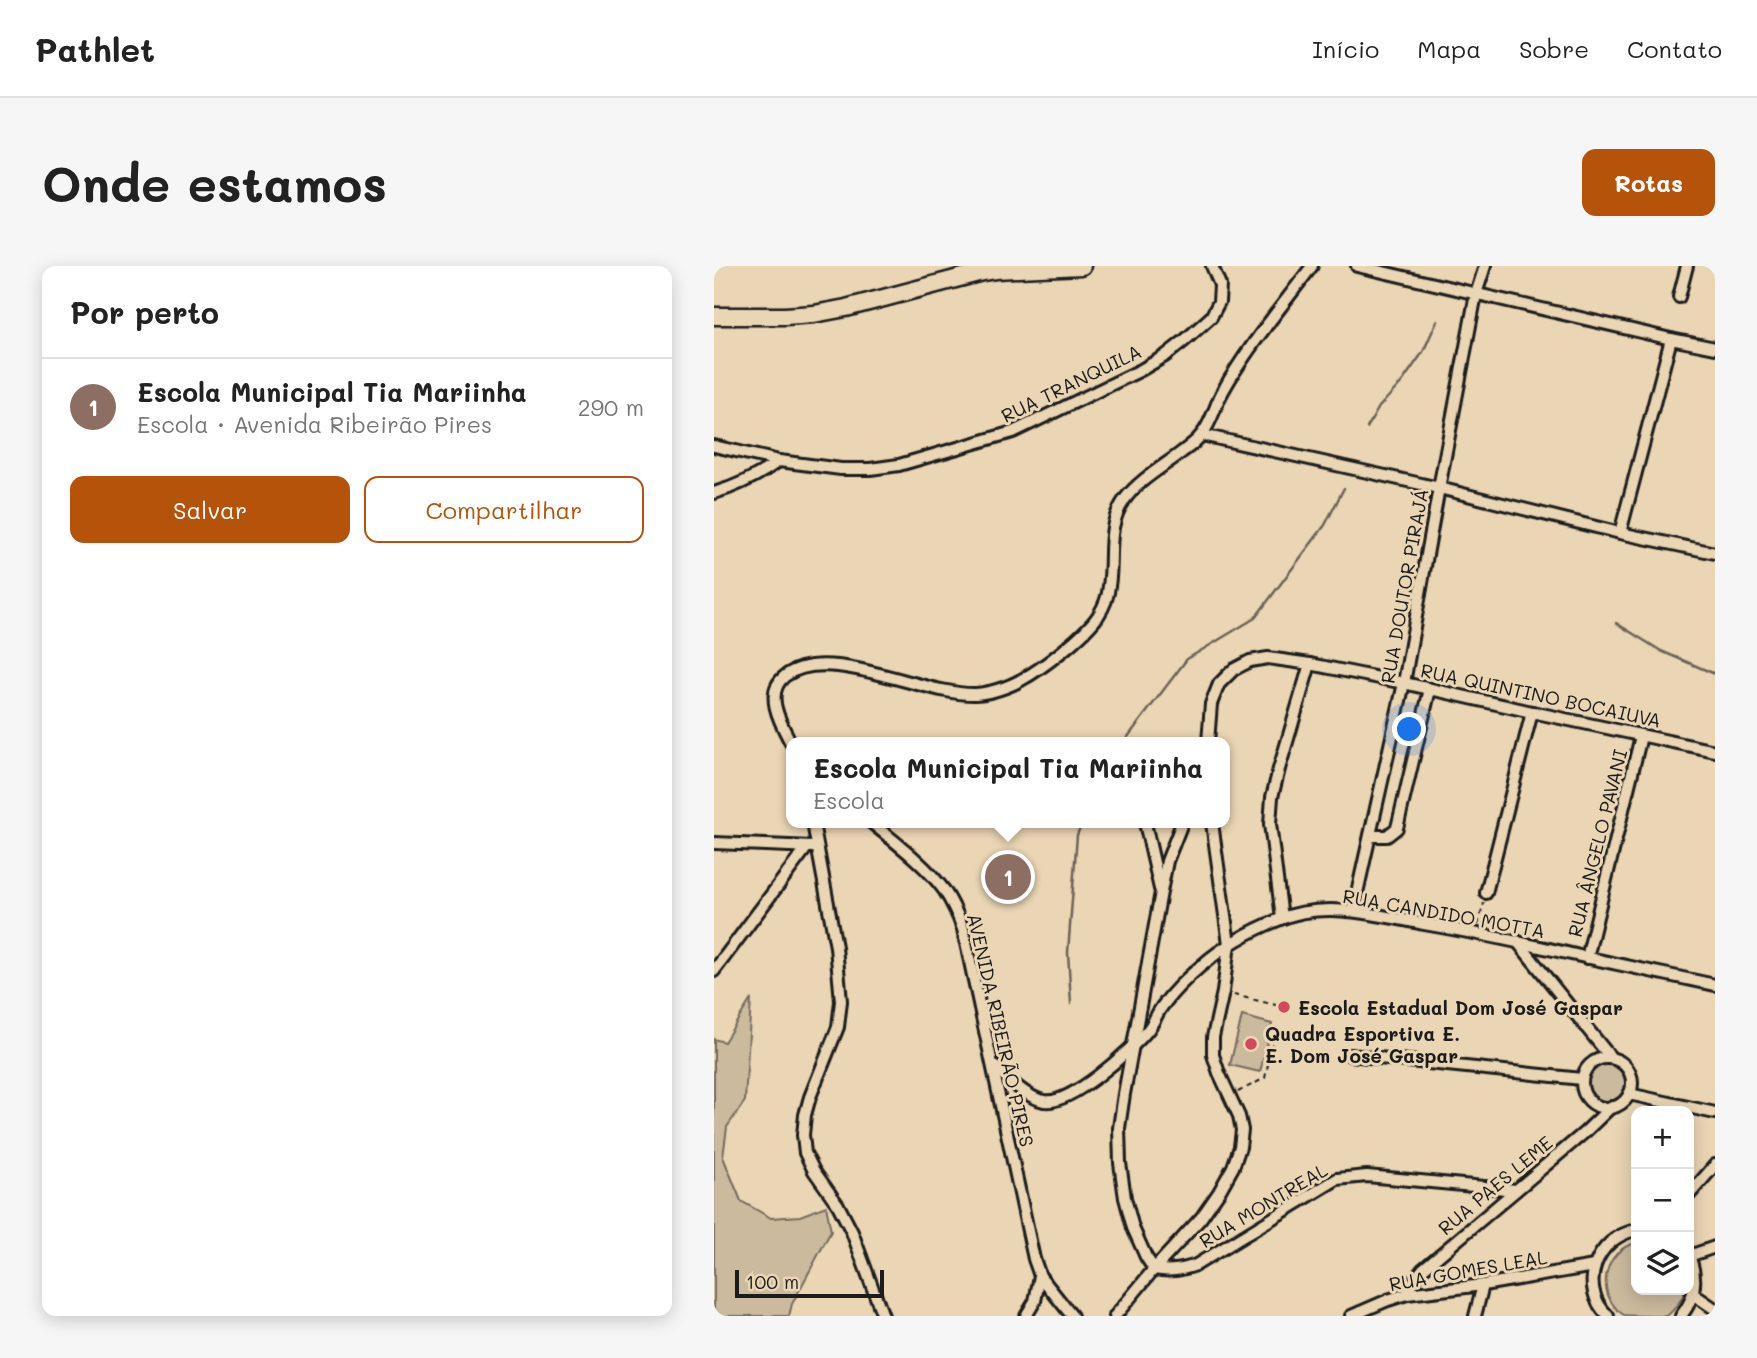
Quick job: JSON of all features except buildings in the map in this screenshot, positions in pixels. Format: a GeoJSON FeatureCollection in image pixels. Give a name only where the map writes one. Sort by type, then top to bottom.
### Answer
{"type":"FeatureCollection","features":[{"type":"Feature","properties":{"kind":"street"},"geometry":{"type":"LineString","coordinates":[[714,316],[814,314],[846,308],[989,268],[1082,266]]}},
{"type":"Feature","properties":{"kind":"street","name":"RUA TRANQUILA"},"geometry":{"type":"LineString","coordinates":[[714,446],[779,461],[841,469],[870,469],[899,465],[1013,432],[1141,370],[1184,341],[1211,317],[1219,302],[1220,285],[1212,266]]}},
{"type":"Feature","properties":{"kind":"street"},"geometry":{"type":"LineString","coordinates":[[788,737],[775,709],[774,693],[779,681],[801,667],[823,664],[852,668],[947,691],[976,694],[1019,682],[1085,631],[1098,617],[1105,604],[1110,586],[1112,527],[1126,499],[1138,486],[1202,435],[1223,391],[1312,266]]}},
{"type":"Feature","properties":{"kind":"street"},"geometry":{"type":"LineString","coordinates":[[1357,266],[1715,348]]}},
{"type":"Feature","properties":{"kind":"street","name":"RUA DOUTOR PIRAJÁ"},"geometry":{"type":"LineString","coordinates":[[1353,911],[1404,683],[1476,294],[1485,266]]}},
{"type":"Feature","properties":{"kind":"street"},"geometry":{"type":"LineString","coordinates":[[1679,297],[1687,266]]}},
{"type":"Feature","properties":{"kind":"street"},"geometry":{"type":"LineString","coordinates":[[1620,533],[1671,340]]}},
{"type":"Feature","properties":{"kind":"street"},"geometry":{"type":"LineString","coordinates":[[1202,435],[1715,553]]}},
{"type":"Feature","properties":{"kind":"street"},"geometry":{"type":"LineString","coordinates":[[714,493],[743,483],[779,461]]}},
{"type":"Feature","properties":{"kind":"street","name":"RUA QUINTINO BOCAIUVA"},"geometry":{"type":"LineString","coordinates":[[1208,737],[1211,704],[1219,684],[1233,670],[1250,661],[1268,658],[1404,683],[1715,751]]}},
{"type":"Feature","properties":{"kind":"street"},"geometry":{"type":"LineString","coordinates":[[1282,918],[1270,824],[1272,797],[1310,664]]}},
{"type":"Feature","properties":{"kind":"street"},"geometry":{"type":"LineString","coordinates":[[1370,836],[1387,836],[1397,828],[1430,689]]}},
{"type":"Feature","properties":{"kind":"street"},"geometry":{"type":"LineString","coordinates":[[1486,893],[1532,712]]}},
{"type":"Feature","properties":{"kind":"street","name":"RUA ÂNGELO PAVANI"},"geometry":{"type":"LineString","coordinates":[[1587,958],[1641,736]]}},
{"type":"Feature","properties":{"kind":"street"},"geometry":{"type":"LineString","coordinates":[[813,828],[812,847],[836,947],[841,1001],[838,1027],[810,1097],[803,1135],[805,1153],[852,1232],[883,1316]]}},
{"type":"Feature","properties":{"kind":"street","name":"AVENIDA RIBEIRÃO PIRES"},"geometry":{"type":"LineString","coordinates":[[878,828],[927,870],[943,889],[954,908],[966,940],[1034,1259],[1041,1276]]}},
{"type":"Feature","properties":{"kind":"street"},"geometry":{"type":"LineString","coordinates":[[1146,828],[1161,892]]}},
{"type":"Feature","properties":{"kind":"street"},"geometry":{"type":"LineString","coordinates":[[1154,1269],[1133,1228],[1125,1198],[1119,1128],[1167,861],[1180,828]]}},
{"type":"Feature","properties":{"kind":"street"},"geometry":{"type":"LineString","coordinates":[[1115,1316],[1201,1218],[1233,1167],[1240,1147],[1242,1130],[1239,1116],[1213,1055],[1213,1037],[1223,992],[1229,944],[1213,828]]}},
{"type":"Feature","properties":{"kind":"street"},"geometry":{"type":"LineString","coordinates":[[714,843],[812,847]]}},
{"type":"Feature","properties":{"kind":"street"},"geometry":{"type":"LineString","coordinates":[[714,971],[812,847]]}},
{"type":"Feature","properties":{"kind":"street","name":"RUA CANDIDO MOTTA"},"geometry":{"type":"LineString","coordinates":[[993,1065],[1033,1097],[1052,1102],[1062,1100],[1079,1090],[1133,1044],[1149,1028],[1163,1004],[1182,984],[1229,944],[1282,918],[1318,910],[1353,911],[1476,933],[1715,985]]}},
{"type":"Feature","properties":{"kind":"street"},"geometry":{"type":"LineString","coordinates":[[1517,942],[1611,1058],[1625,1065],[1629,1072],[1629,1094],[1618,1105],[1603,1107],[1589,1100],[1582,1086],[1583,1079],[1585,1071],[1596,1060],[1611,1058]]}},
{"type":"Feature","properties":{"kind":"street"},"geometry":{"type":"LineString","coordinates":[[1350,1055],[1583,1079]]}},
{"type":"Feature","properties":{"kind":"street"},"geometry":{"type":"LineString","coordinates":[[1629,1094],[1715,1113]]}},
{"type":"Feature","properties":{"kind":"street","name":"RUA PAES LEME"},"geometry":{"type":"LineString","coordinates":[[1407,1294],[1423,1269],[1611,1107]]}},
{"type":"Feature","properties":{"kind":"street"},"geometry":{"type":"LineString","coordinates":[[1694,1189],[1715,1165]]}},
{"type":"Feature","properties":{"kind":"street","name":"RUA MONTREAL"},"geometry":{"type":"LineString","coordinates":[[1154,1269],[1168,1272],[1196,1265],[1337,1179],[1367,1176],[1516,1190]]}},
{"type":"Feature","properties":{"kind":"street"},"geometry":{"type":"LineString","coordinates":[[1608,1316],[1597,1300],[1593,1287],[1594,1266],[1611,1241],[1631,1231]]}},
{"type":"Feature","properties":{"kind":"street"},"geometry":{"type":"LineString","coordinates":[[1694,1254],[1715,1247]]}},
{"type":"Feature","properties":{"kind":"street","name":"RUA GOMES LEAL"},"geometry":{"type":"LineString","coordinates":[[1357,1314],[1407,1294],[1483,1285],[1594,1266]]}},
{"type":"Feature","properties":{"kind":"street"},"geometry":{"type":"LineString","coordinates":[[1694,1268],[1694,1288]]}},
{"type":"Feature","properties":{"kind":"street"},"geometry":{"type":"LineString","coordinates":[[1026,1316],[1035,1301],[1041,1276]]}},
{"type":"Feature","properties":{"kind":"street"},"geometry":{"type":"LineString","coordinates":[[1041,1276],[1072,1316]]}},
{"type":"Feature","properties":{"kind":"street"},"geometry":{"type":"LineString","coordinates":[[1475,1316],[1483,1285]]}},
{"type":"Feature","properties":{"kind":"street"},"geometry":{"type":"LineString","coordinates":[[1681,1316],[1693,1295]]}},
{"type":"Feature","properties":{"kind":"street"},"geometry":{"type":"LineString","coordinates":[[1694,1295],[1715,1309]]}},
{"type":"Feature","properties":{"kind":"path"},"geometry":{"type":"LineString","coordinates":[[1476,933],[1486,893]]}},
{"type":"Feature","properties":{"kind":"path"},"geometry":{"type":"LineString","coordinates":[[1223,992],[1276,1005]]}},
{"type":"Feature","properties":{"kind":"path"},"geometry":{"type":"LineString","coordinates":[[1231,1096],[1265,1078],[1274,1037],[1280,1039]]}},
{"type":"Feature","properties":{"kind":"shaded area"},"geometry":{"type":"Polygon","coordinates":[[[751,999],[745,1101],[727,1127],[723,1157],[741,1201],[771,1218],[800,1216],[826,1206],[831,1231],[792,1304],[789,1316],[714,1316],[714,1039],[724,1042],[751,999]]]}},
{"type":"Feature","properties":{"kind":"shaded area","name":"Quadra Esportiva E. E. Dom José Gaspar"},"geometry":{"type":"Polygon","coordinates":[[[1242,1016],[1272,1024],[1260,1072],[1230,1065],[1242,1016]]]}},
{"type":"Feature","properties":{"kind":"shaded area"},"geometry":{"type":"Polygon","coordinates":[[[1607,1063],[1621,1069],[1627,1083],[1621,1097],[1607,1103],[1593,1097],[1587,1083],[1593,1069],[1607,1063]]]}},
{"type":"Feature","properties":{"kind":"shaded area"},"geometry":{"type":"Polygon","coordinates":[[[1631,1245],[1631,1295],[1683,1295],[1667,1316],[1624,1315],[1614,1307],[1608,1294],[1606,1276],[1613,1258],[1631,1245]]]}},
{"type":"Feature","properties":{"kind":"waterway"},"geometry":{"type":"LineString","coordinates":[[1367,428],[1379,407],[1402,382],[1423,352],[1437,321]]}},
{"type":"Feature","properties":{"kind":"waterway"},"geometry":{"type":"LineString","coordinates":[[1128,737],[1187,659],[1255,618],[1325,525],[1344,488]]}},
{"type":"Feature","properties":{"kind":"waterway"},"geometry":{"type":"LineString","coordinates":[[1616,623],[1661,651],[1715,674]]}},
{"type":"Feature","properties":{"kind":"waterway"},"geometry":{"type":"LineString","coordinates":[[1071,1004],[1068,952],[1077,835],[1080,828]]}},
{"type":"Feature","properties":{"kind":"place","name":"Escola Municipal Tia Mariinha"},"geometry":{"type":"Point","coordinates":[1008,877]}},
{"type":"Feature","properties":{"kind":"place","name":"Escola Estadual Dom José Gaspar"},"geometry":{"type":"Point","coordinates":[1284,1007]}},
{"type":"Feature","properties":{"kind":"place","name":"Quadra Esportiva E. E. Dom José Gaspar"},"geometry":{"type":"Point","coordinates":[1251,1044]}}]}
